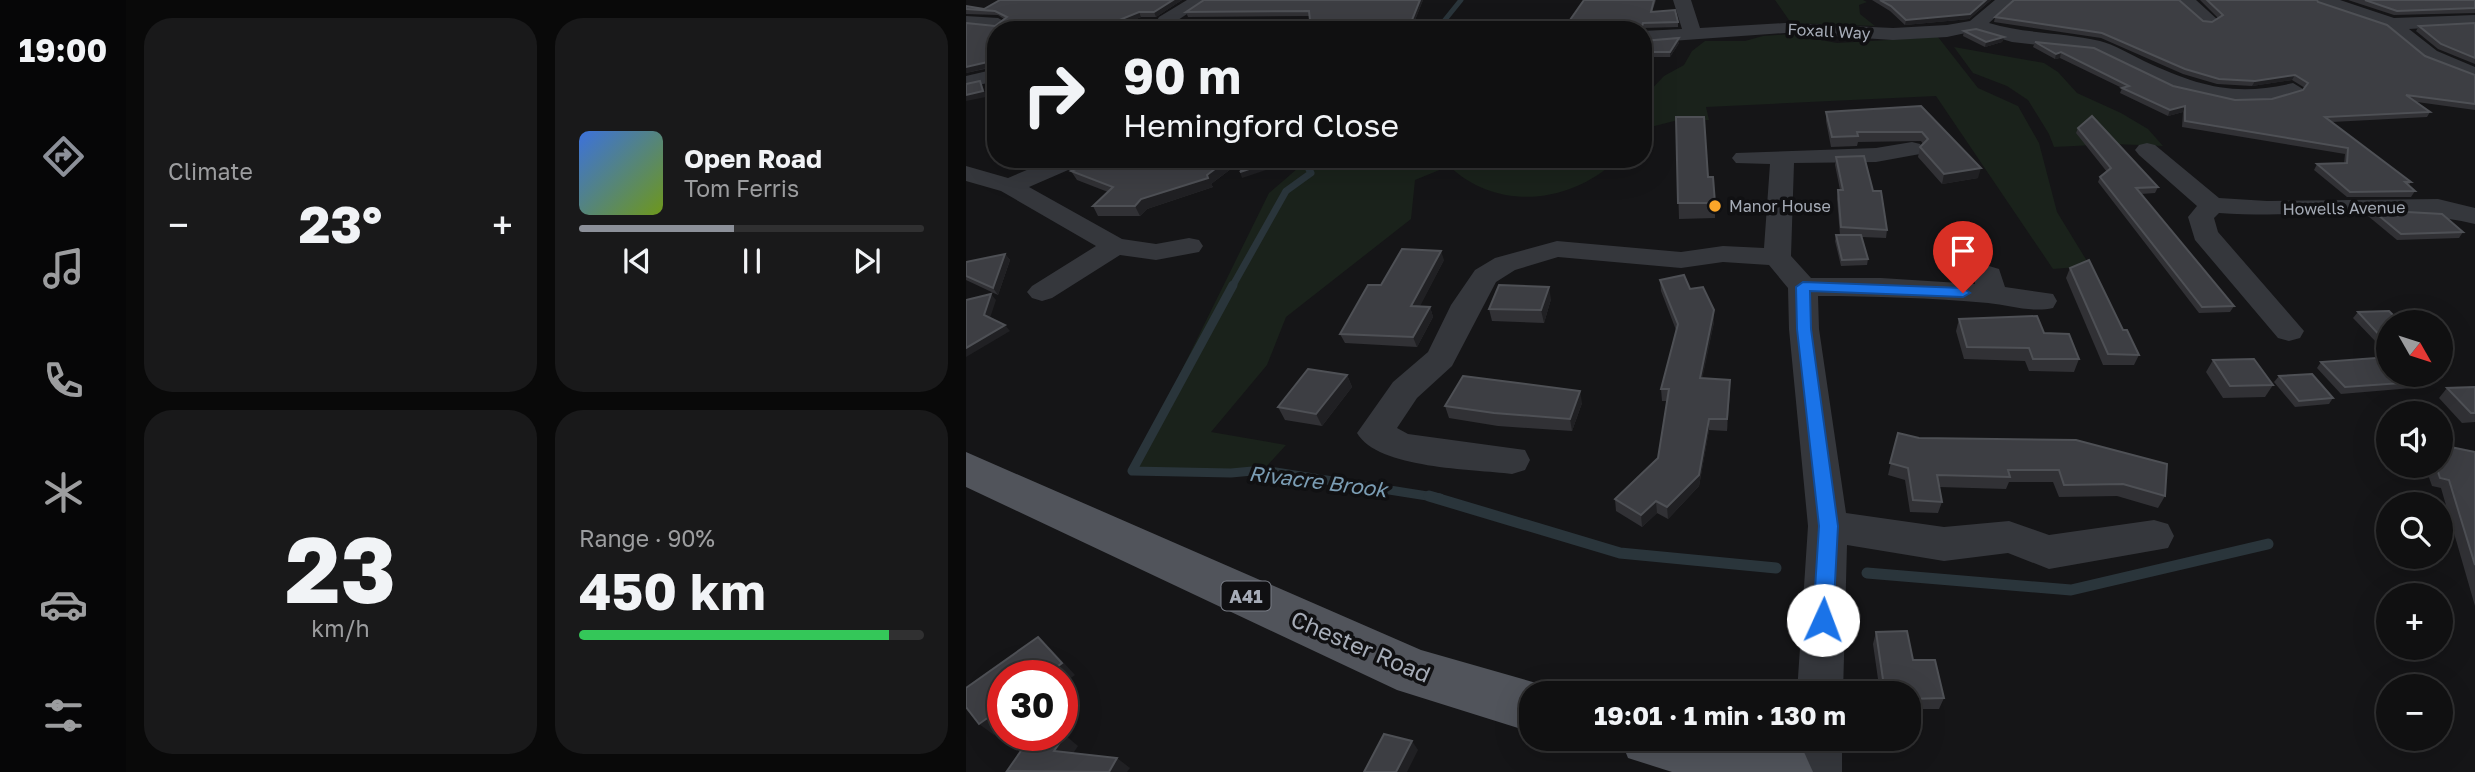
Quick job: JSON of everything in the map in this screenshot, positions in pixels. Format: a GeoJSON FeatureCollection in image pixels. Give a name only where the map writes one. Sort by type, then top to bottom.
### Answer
{"type":"FeatureCollection","features":[{"type":"Feature","properties":{"kind":"main road","name":"Chester Road"},"geometry":{"type":"LineString","coordinates":[[966,468],[1416,673],[1519,703]]}},
{"type":"Feature","properties":{"kind":"main road"},"geometry":{"type":"LineString","coordinates":[[1700,751],[1784,772]]}},
{"type":"Feature","properties":{"kind":"street"},"geometry":{"type":"LineString","coordinates":[[1165,21],[1199,0]]}},
{"type":"Feature","properties":{"kind":"street"},"geometry":{"type":"LineString","coordinates":[[1682,0],[1693,34]]}},
{"type":"Feature","properties":{"kind":"street"},"geometry":{"type":"LineString","coordinates":[[1976,25],[2005,0]]}},
{"type":"Feature","properties":{"kind":"street"},"geometry":{"type":"LineString","coordinates":[[2185,0],[2209,20]]}},
{"type":"Feature","properties":{"kind":"street"},"geometry":{"type":"LineString","coordinates":[[2323,0],[2392,24],[2430,55],[2475,75]]}},
{"type":"Feature","properties":{"kind":"street"},"geometry":{"type":"LineString","coordinates":[[1876,17],[1893,34]]}},
{"type":"Feature","properties":{"kind":"street"},"geometry":{"type":"LineString","coordinates":[[968,18],[987,21]]}},
{"type":"Feature","properties":{"kind":"street"},"geometry":{"type":"LineString","coordinates":[[2392,24],[2475,20]]}},
{"type":"Feature","properties":{"kind":"street"},"geometry":{"type":"LineString","coordinates":[[1976,25],[2012,36],[2097,46],[2179,85],[2206,92],[2233,97],[2269,96],[2293,89]]}},
{"type":"Feature","properties":{"kind":"street","name":"Foxall Way"},"geometry":{"type":"LineString","coordinates":[[1652,36],[1785,27],[1893,34],[1947,31],[1976,25]]}},
{"type":"Feature","properties":{"kind":"street"},"geometry":{"type":"LineString","coordinates":[[966,82],[987,77]]}},
{"type":"Feature","properties":{"kind":"street"},"geometry":{"type":"LineString","coordinates":[[1744,158],[1876,155],[1912,149]]}},
{"type":"Feature","properties":{"kind":"street"},"geometry":{"type":"LineString","coordinates":[[2147,150],[2212,205],[2201,217],[2205,234],[2288,331]]}},
{"type":"Feature","properties":{"kind":"street"},"geometry":{"type":"LineString","coordinates":[[1782,156],[1777,257],[1803,287],[1804,329],[1828,526],[1821,681]]}},
{"type":"Feature","properties":{"kind":"street"},"geometry":{"type":"LineString","coordinates":[[966,194],[1048,168]]}},
{"type":"Feature","properties":{"kind":"street"},"geometry":{"type":"LineString","coordinates":[[966,173],[1002,184],[1115,246],[1156,253],[1189,246]]}},
{"type":"Feature","properties":{"kind":"street","name":"Howells Avenue"},"geometry":{"type":"LineString","coordinates":[[2212,205],[2267,209],[2438,207],[2475,216]]}},
{"type":"Feature","properties":{"kind":"street"},"geometry":{"type":"LineString","coordinates":[[1042,292],[1115,246]]}},
{"type":"Feature","properties":{"kind":"street"},"geometry":{"type":"LineString","coordinates":[[1512,460],[1375,441],[1405,390],[1441,358],[1466,305],[1485,276],[1505,264],[1557,249],[1681,260],[1723,254],[1777,257]]}},
{"type":"Feature","properties":{"kind":"street"},"geometry":{"type":"LineString","coordinates":[[1803,287],[1990,285],[2042,301]]}},
{"type":"Feature","properties":{"kind":"street"},"geometry":{"type":"LineString","coordinates":[[1828,526],[1944,544],[2009,537],[2049,552],[2154,536]]}},
{"type":"Feature","properties":{"kind":"street"},"geometry":{"type":"LineString","coordinates":[[1817,772],[1818,751]]}},
{"type":"Feature","properties":{"kind":"shaded area"},"geometry":{"type":"Polygon","coordinates":[[[1775,0],[1863,0],[1867,2],[1859,5],[1860,14],[1875,26],[1791,23],[1775,0]]]}},
{"type":"Feature","properties":{"kind":"shaded area"},"geometry":{"type":"Polygon","coordinates":[[[1790,34],[1837,43],[1938,37],[1978,88],[2018,106],[2039,143],[2057,212],[2090,266],[2053,269],[1936,96],[1706,107],[1709,120],[1678,120],[1652,127],[1652,89],[1664,76],[1684,65],[1692,51],[1705,41],[1745,41],[1763,36],[1790,34]]]}},
{"type":"Feature","properties":{"kind":"shaded area"},"geometry":{"type":"Polygon","coordinates":[[[1954,47],[2044,63],[2058,72],[2077,93],[2148,129],[2163,146],[2114,144],[2054,147],[2028,100],[2007,86],[1973,73],[1954,47]]]}},
{"type":"Feature","properties":{"kind":"shaded area"},"geometry":{"type":"Polygon","coordinates":[[[1298,168],[1444,168],[1415,180],[1411,219],[1286,317],[1267,365],[1211,432],[1286,445],[1263,470],[1231,473],[1132,471],[1269,193],[1298,168]]]}},
{"type":"Feature","properties":{"kind":"shaded area"},"geometry":{"type":"Polygon","coordinates":[[[1452,168],[1607,168],[1578,186],[1534,197],[1489,191],[1468,181],[1452,168]]]}},
{"type":"Feature","properties":{"kind":"building"},"geometry":{"type":"Polygon","coordinates":[[[1000,0],[1173,0],[1154,12],[1139,12],[1117,21],[1002,21],[1007,17],[995,11],[966,9],[966,6],[984,9],[1000,0]]]}},
{"type":"Feature","properties":{"kind":"building"},"geometry":{"type":"Polygon","coordinates":[[[1204,0],[1420,0],[1412,21],[1310,21],[1309,11],[1186,12],[1204,0]]]}},
{"type":"Feature","properties":{"kind":"building"},"geometry":{"type":"Polygon","coordinates":[[[1584,0],[1654,0],[1651,12],[1675,10],[1678,22],[1652,23],[1569,21],[1584,0]]]}},
{"type":"Feature","properties":{"kind":"building"},"geometry":{"type":"Polygon","coordinates":[[[1880,0],[1986,0],[1970,14],[1906,20],[1880,0]]]}},
{"type":"Feature","properties":{"kind":"building"},"geometry":{"type":"Polygon","coordinates":[[[2014,0],[2179,0],[2203,21],[2212,22],[2223,15],[2207,0],[2317,0],[2387,25],[2425,56],[2475,75],[2475,104],[2406,95],[2430,112],[2325,117],[2411,182],[2405,182],[2415,191],[2350,192],[2317,164],[2347,163],[2348,148],[2185,121],[2185,106],[2170,110],[2122,88],[2129,86],[2035,42],[2094,48],[2173,86],[2235,100],[2272,99],[2303,90],[2308,83],[2295,75],[2255,81],[2219,79],[2185,69],[2102,33],[1995,17],[2014,0]]]}},
{"type":"Feature","properties":{"kind":"building"},"geometry":{"type":"Polygon","coordinates":[[[2365,0],[2475,0],[2475,8],[2397,11],[2365,0]]]}},
{"type":"Feature","properties":{"kind":"building"},"geometry":{"type":"Polygon","coordinates":[[[966,23],[987,25],[987,62],[966,67],[966,23]]]}},
{"type":"Feature","properties":{"kind":"building"},"geometry":{"type":"Polygon","coordinates":[[[2475,23],[2475,58],[2441,44],[2419,26],[2475,23]]]}},
{"type":"Feature","properties":{"kind":"building"},"geometry":{"type":"Polygon","coordinates":[[[1976,29],[2004,37],[1986,42],[1964,31],[1976,29]]]}},
{"type":"Feature","properties":{"kind":"building"},"geometry":{"type":"Polygon","coordinates":[[[1679,38],[1670,52],[1652,52],[1652,40],[1679,38]]]}},
{"type":"Feature","properties":{"kind":"building"},"geometry":{"type":"Polygon","coordinates":[[[980,81],[983,91],[966,95],[966,84],[980,81]]]}},
{"type":"Feature","properties":{"kind":"building"},"geometry":{"type":"Polygon","coordinates":[[[1921,106],[1981,168],[1944,174],[1920,147],[1928,139],[1922,132],[1857,132],[1858,136],[1832,137],[1826,112],[1921,106]]]}},
{"type":"Feature","properties":{"kind":"building"},"geometry":{"type":"Polygon","coordinates":[[[2092,116],[2158,187],[2136,188],[2234,306],[2202,307],[2100,177],[2111,168],[2078,128],[2092,116]]]}},
{"type":"Feature","properties":{"kind":"building"},"geometry":{"type":"Polygon","coordinates":[[[1676,117],[1704,117],[1708,177],[1713,177],[1715,203],[1678,203],[1676,117]]]}},
{"type":"Feature","properties":{"kind":"building"},"geometry":{"type":"Polygon","coordinates":[[[1864,156],[1873,191],[1881,191],[1887,230],[1841,227],[1838,190],[1843,190],[1836,157],[1864,156]]]}},
{"type":"Feature","properties":{"kind":"building"},"geometry":{"type":"Polygon","coordinates":[[[1078,168],[1216,168],[1207,175],[1208,178],[1141,199],[1135,206],[1093,206],[1113,187],[1071,171],[1078,168]]]}},
{"type":"Feature","properties":{"kind":"building"},"geometry":{"type":"Polygon","coordinates":[[[2372,210],[2442,214],[2463,232],[2401,234],[2372,210]]]}},
{"type":"Feature","properties":{"kind":"building"},"geometry":{"type":"Polygon","coordinates":[[[1836,235],[1861,235],[1868,259],[1842,260],[1836,235]]]}},
{"type":"Feature","properties":{"kind":"building"},"geometry":{"type":"Polygon","coordinates":[[[1402,249],[1441,251],[1411,306],[1430,307],[1413,337],[1340,334],[1368,285],[1381,285],[1402,249]]]}},
{"type":"Feature","properties":{"kind":"building"},"geometry":{"type":"Polygon","coordinates":[[[1005,254],[993,288],[966,276],[966,262],[1005,254]]]}},
{"type":"Feature","properties":{"kind":"building"},"geometry":{"type":"Polygon","coordinates":[[[2089,260],[2123,330],[2127,330],[2139,355],[2108,354],[2070,268],[2089,260]]]}},
{"type":"Feature","properties":{"kind":"building"},"geometry":{"type":"Polygon","coordinates":[[[1684,275],[1690,289],[1703,287],[1714,310],[1700,378],[1730,380],[1727,419],[1709,419],[1699,475],[1667,507],[1656,501],[1641,515],[1615,499],[1658,458],[1669,389],[1661,389],[1678,324],[1660,280],[1684,275]]]}},
{"type":"Feature","properties":{"kind":"building"},"geometry":{"type":"Polygon","coordinates":[[[1499,285],[1549,287],[1541,310],[1489,309],[1499,285]]]}},
{"type":"Feature","properties":{"kind":"building"},"geometry":{"type":"Polygon","coordinates":[[[991,294],[984,315],[1005,325],[966,348],[966,300],[991,294]]]}},
{"type":"Feature","properties":{"kind":"building"},"geometry":{"type":"Polygon","coordinates":[[[2376,311],[2376,332],[2358,312],[2376,311]]]}},
{"type":"Feature","properties":{"kind":"building"},"geometry":{"type":"Polygon","coordinates":[[[2037,316],[2044,333],[2069,334],[2079,359],[2033,359],[2029,348],[1967,347],[1959,319],[2037,316]]]}},
{"type":"Feature","properties":{"kind":"building"},"geometry":{"type":"Polygon","coordinates":[[[2376,358],[2376,385],[2345,387],[2321,362],[2376,358]]]}},
{"type":"Feature","properties":{"kind":"building"},"geometry":{"type":"Polygon","coordinates":[[[2254,359],[2273,385],[2230,386],[2213,360],[2254,359]]]}},
{"type":"Feature","properties":{"kind":"building"},"geometry":{"type":"Polygon","coordinates":[[[1308,369],[1347,375],[1316,414],[1278,407],[1308,369]]]}},
{"type":"Feature","properties":{"kind":"building"},"geometry":{"type":"Polygon","coordinates":[[[2312,374],[2333,398],[2299,401],[2279,376],[2312,374]]]}},
{"type":"Feature","properties":{"kind":"building"},"geometry":{"type":"Polygon","coordinates":[[[1463,376],[1580,391],[1570,419],[1445,406],[1463,376]]]}},
{"type":"Feature","properties":{"kind":"building"},"geometry":{"type":"Polygon","coordinates":[[[2475,387],[2475,413],[2471,413],[2447,388],[2475,387]]]}},
{"type":"Feature","properties":{"kind":"building"},"geometry":{"type":"Polygon","coordinates":[[[1898,433],[1919,438],[2076,440],[2167,464],[2165,496],[2123,484],[2064,485],[2059,470],[2008,470],[2010,477],[1937,475],[1942,502],[1913,500],[1908,468],[1890,463],[1898,433]]]}},
{"type":"Feature","properties":{"kind":"building"},"geometry":{"type":"Polygon","coordinates":[[[2453,447],[2475,452],[2475,565],[2453,492],[2449,480],[2440,478],[2453,478],[2453,447]]]}},
{"type":"Feature","properties":{"kind":"building"},"geometry":{"type":"Polygon","coordinates":[[[1907,631],[1913,660],[1935,660],[1944,698],[1921,699],[1921,681],[1883,681],[1876,632],[1907,631]]]}},
{"type":"Feature","properties":{"kind":"building"},"geometry":{"type":"Polygon","coordinates":[[[1038,637],[1059,660],[1006,660],[1038,637]]]}},
{"type":"Feature","properties":{"kind":"building"},"geometry":{"type":"Polygon","coordinates":[[[987,673],[987,718],[979,724],[966,707],[966,688],[987,673]]]}},
{"type":"Feature","properties":{"kind":"building"},"geometry":{"type":"Polygon","coordinates":[[[1384,734],[1412,741],[1396,772],[1364,772],[1384,734]]]}},
{"type":"Feature","properties":{"kind":"building"},"geometry":{"type":"Polygon","coordinates":[[[1021,751],[1054,751],[1117,758],[1109,772],[1007,771],[1021,751]]]}},
{"type":"Feature","properties":{"kind":"waterway","name":"Rivacre Brook"},"geometry":{"type":"LineString","coordinates":[[1444,21],[1461,0]]}},
{"type":"Feature","properties":{"kind":"waterway","name":"Rivacre Brook"},"geometry":{"type":"LineString","coordinates":[[1232,287],[1286,191],[1311,173],[1308,168]]}},
{"type":"Feature","properties":{"kind":"waterway","name":"Rivacre Brook"},"geometry":{"type":"LineString","coordinates":[[1233,285],[1132,471],[1231,473],[1263,470],[1431,497]]}},
{"type":"Feature","properties":{"kind":"waterway","name":"Rivacre Brook"},"geometry":{"type":"LineString","coordinates":[[1431,497],[1440,498]]}},
{"type":"Feature","properties":{"kind":"waterway","name":"Rivacre Brook"},"geometry":{"type":"LineString","coordinates":[[1431,497],[1620,553],[1776,568]]}},
{"type":"Feature","properties":{"kind":"waterway"},"geometry":{"type":"LineString","coordinates":[[1867,573],[2071,590],[2268,544]]}},
{"type":"Feature","properties":{"kind":"place","name":"Manor House"},"geometry":{"type":"Point","coordinates":[1715,206]}},
{"type":"Feature","properties":{"kind":"route"},"geometry":{"type":"LineString","coordinates":[[1823,620],[1828,526],[1804,329],[1803,287],[1881,287],[1963,293]]}}]}
